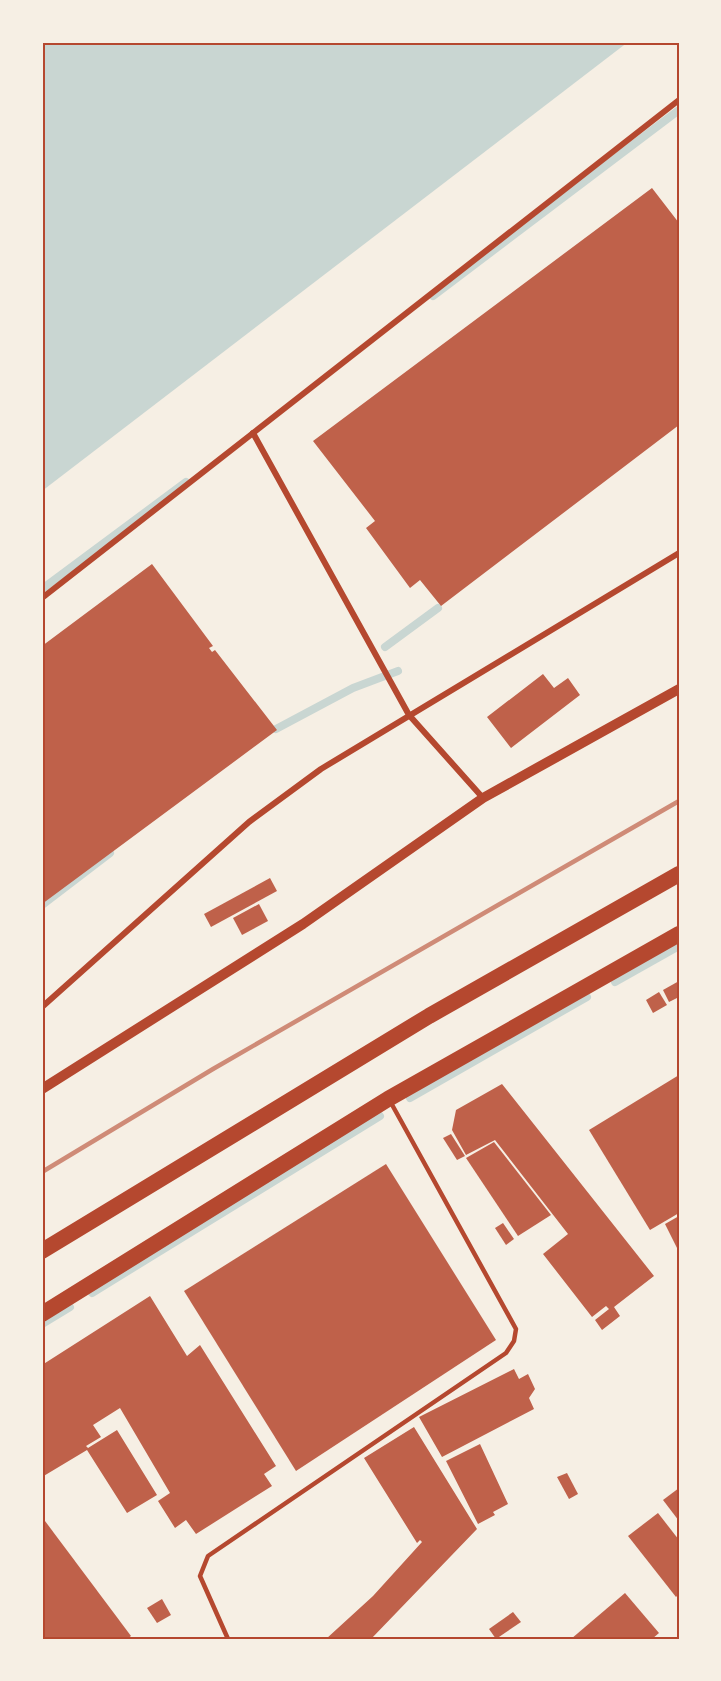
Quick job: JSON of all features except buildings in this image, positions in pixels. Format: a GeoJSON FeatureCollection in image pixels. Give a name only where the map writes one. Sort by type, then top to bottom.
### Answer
{"type":"FeatureCollection","features":[{"type":"Feature","properties":{"kind":"highway"},"geometry":{"type":"LineString","coordinates":[[42,1251],[429,1016],[679,874]]}},
{"type":"Feature","properties":{"kind":"highway"},"geometry":{"type":"LineString","coordinates":[[42,1314],[219,1201],[388,1099],[679,934]]}},
{"type":"Feature","properties":{"kind":"street"},"geometry":{"type":"LineString","coordinates":[[42,598],[679,100]]}},
{"type":"Feature","properties":{"kind":"street"},"geometry":{"type":"LineString","coordinates":[[253,432],[409,715],[483,798]]}},
{"type":"Feature","properties":{"kind":"street"},"geometry":{"type":"LineString","coordinates":[[42,1007],[249,822],[321,769],[679,553]]}},
{"type":"Feature","properties":{"kind":"street"},"geometry":{"type":"LineString","coordinates":[[42,1089],[303,924],[483,798],[679,689]]}},
{"type":"Feature","properties":{"kind":"lane"},"geometry":{"type":"LineString","coordinates":[[228,1639],[200,1576],[208,1556],[506,1353],[514,1341],[516,1329],[388,1099]]}},
{"type":"Feature","properties":{"kind":"shaded area"},"geometry":{"type":"Polygon","coordinates":[[[42,42],[628,42],[42,491],[42,42]]]}},
{"type":"Feature","properties":{"kind":"waterway"},"geometry":{"type":"LineString","coordinates":[[433,296],[679,110]]}},
{"type":"Feature","properties":{"kind":"waterway"},"geometry":{"type":"LineString","coordinates":[[42,589],[186,482]]}},
{"type":"Feature","properties":{"kind":"waterway"},"geometry":{"type":"LineString","coordinates":[[385,647],[438,608]]}},
{"type":"Feature","properties":{"kind":"waterway"},"geometry":{"type":"LineString","coordinates":[[276,729],[353,688],[398,671]]}},
{"type":"Feature","properties":{"kind":"waterway"},"geometry":{"type":"LineString","coordinates":[[42,905],[110,853]]}},
{"type":"Feature","properties":{"kind":"waterway"},"geometry":{"type":"LineString","coordinates":[[615,982],[679,946]]}},
{"type":"Feature","properties":{"kind":"waterway"},"geometry":{"type":"LineString","coordinates":[[410,1098],[587,997]]}},
{"type":"Feature","properties":{"kind":"waterway"},"geometry":{"type":"LineString","coordinates":[[92,1293],[380,1116]]}},
{"type":"Feature","properties":{"kind":"waterway"},"geometry":{"type":"LineString","coordinates":[[42,1324],[70,1307]]}},
{"type":"Feature","properties":{"kind":"railway"},"geometry":{"type":"LineString","coordinates":[[42,1172],[213,1069],[679,801]]}}]}
